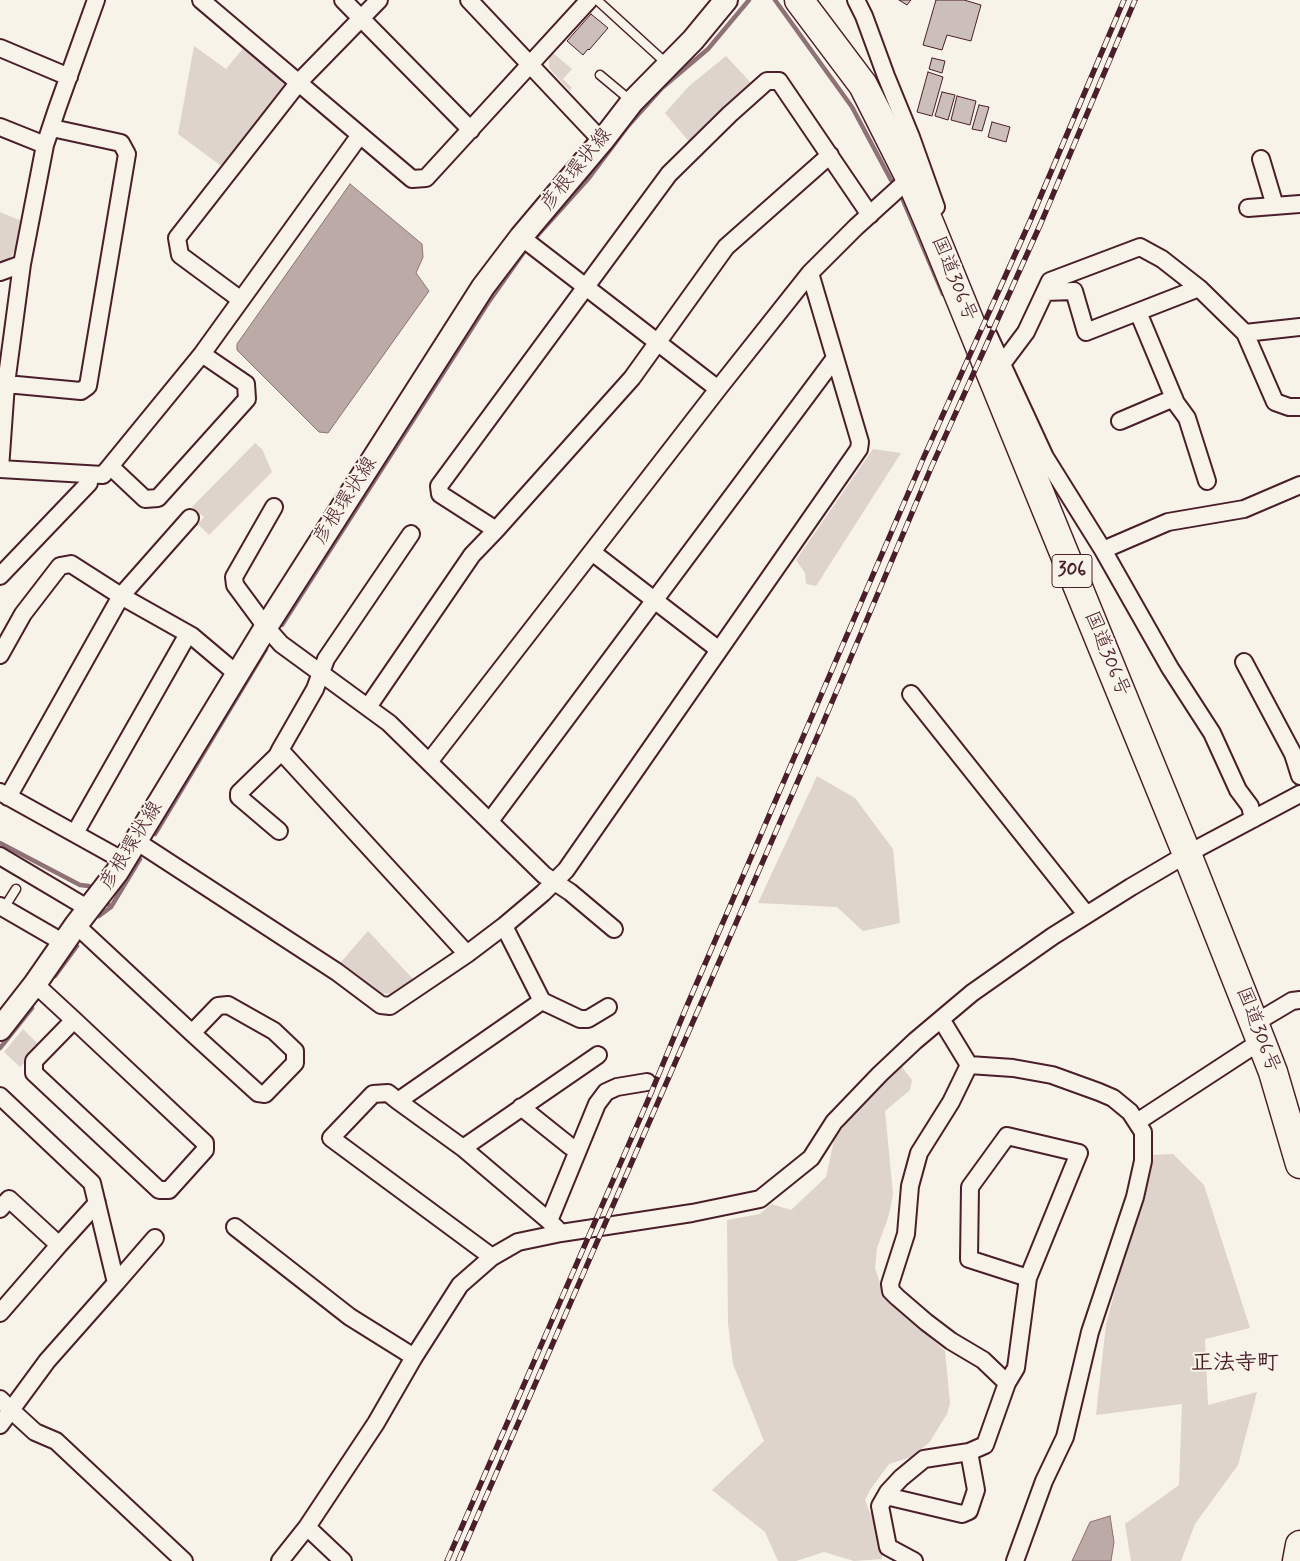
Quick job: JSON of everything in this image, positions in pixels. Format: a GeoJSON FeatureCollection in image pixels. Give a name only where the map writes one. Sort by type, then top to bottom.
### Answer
{"type":"FeatureCollection","features":[{"type":"Feature","properties":{"kind":"highway","name":"国道306号"},"geometry":{"type":"LineString","coordinates":[[799,0],[863,85],[910,178],[935,236],[1274,1072],[1300,1164]]}},
{"type":"Feature","properties":{"kind":"highway"},"geometry":{"type":"LineString","coordinates":[[1297,1561],[1300,1545]]}},
{"type":"Feature","properties":{"kind":"main road","name":"彦根環状線"},"geometry":{"type":"LineString","coordinates":[[1,1025],[36,984],[120,867],[266,627],[483,287],[521,237],[632,102],[667,64],[693,40],[726,0]]}},
{"type":"Feature","properties":{"kind":"street"},"geometry":{"type":"LineString","coordinates":[[342,0],[471,130]]}},
{"type":"Feature","properties":{"kind":"street"},"geometry":{"type":"LineString","coordinates":[[241,300],[180,255],[177,238],[299,82],[379,0]]}},
{"type":"Feature","properties":{"kind":"street"},"geometry":{"type":"LineString","coordinates":[[469,0],[572,105],[602,140]]}},
{"type":"Feature","properties":{"kind":"street"},"geometry":{"type":"LineString","coordinates":[[205,1],[412,180],[426,178],[589,0]]}},
{"type":"Feature","properties":{"kind":"street"},"geometry":{"type":"LineString","coordinates":[[856,0],[911,136],[965,285],[1045,457],[1104,550],[1170,668],[1212,734],[1238,790],[1250,806],[1253,819]]}},
{"type":"Feature","properties":{"kind":"street"},"geometry":{"type":"LineString","coordinates":[[92,2],[45,146],[22,264],[6,384],[0,469],[103,475],[202,354],[360,135]]}},
{"type":"Feature","properties":{"kind":"street"},"geometry":{"type":"LineString","coordinates":[[0,48],[68,77]]}},
{"type":"Feature","properties":{"kind":"street"},"geometry":{"type":"LineString","coordinates":[[496,530],[440,494],[439,486],[669,174],[730,114],[767,81],[779,81],[870,215]]}},
{"type":"Feature","properties":{"kind":"street"},"geometry":{"type":"LineString","coordinates":[[0,127],[45,146]]}},
{"type":"Feature","properties":{"kind":"street"},"geometry":{"type":"LineString","coordinates":[[6,384],[81,391],[88,386],[127,154],[121,143],[52,128]]}},
{"type":"Feature","properties":{"kind":"street"},"geometry":{"type":"LineString","coordinates":[[368,707],[472,555],[632,378],[726,247],[830,155]]}},
{"type":"Feature","properties":{"kind":"street"},"geometry":{"type":"LineString","coordinates":[[1262,159],[1275,206]]}},
{"type":"Feature","properties":{"kind":"street"},"geometry":{"type":"LineString","coordinates":[[429,762],[810,273],[910,178]]}},
{"type":"Feature","properties":{"kind":"street"},"geometry":{"type":"LineString","coordinates":[[1248,208],[1300,204]]}},
{"type":"Feature","properties":{"kind":"street"},"geometry":{"type":"LineString","coordinates":[[521,237],[718,389]]}},
{"type":"Feature","properties":{"kind":"street"},"geometry":{"type":"LineString","coordinates":[[1002,364],[1026,332],[1050,281],[1140,247],[1162,259],[1199,288],[1245,333],[1275,402],[1288,407],[1300,406]]}},
{"type":"Feature","properties":{"kind":"street"},"geometry":{"type":"LineString","coordinates":[[0,272],[22,264]]}},
{"type":"Feature","properties":{"kind":"street"},"geometry":{"type":"LineString","coordinates":[[136,841],[336,972],[381,1005],[390,1006],[467,954],[504,926],[566,870],[859,449],[860,442],[810,273]]}},
{"type":"Feature","properties":{"kind":"street"},"geometry":{"type":"LineString","coordinates":[[1044,292],[1074,291],[1086,332],[1199,288]]}},
{"type":"Feature","properties":{"kind":"street"},"geometry":{"type":"LineString","coordinates":[[1138,312],[1174,398],[1187,418],[1207,481]]}},
{"type":"Feature","properties":{"kind":"street"},"geometry":{"type":"LineString","coordinates":[[1245,333],[1300,327]]}},
{"type":"Feature","properties":{"kind":"street"},"geometry":{"type":"LineString","coordinates":[[110,467],[145,499],[158,498],[247,399],[246,384],[202,354]]}},
{"type":"Feature","properties":{"kind":"street"},"geometry":{"type":"LineString","coordinates":[[490,821],[835,358]]}},
{"type":"Feature","properties":{"kind":"street"},"geometry":{"type":"LineString","coordinates":[[1120,421],[1174,398]]}},
{"type":"Feature","properties":{"kind":"street"},"geometry":{"type":"LineString","coordinates":[[0,576],[89,483],[89,475]]}},
{"type":"Feature","properties":{"kind":"street"},"geometry":{"type":"LineString","coordinates":[[1104,550],[1168,522],[1244,510],[1300,485]]}},
{"type":"Feature","properties":{"kind":"street"},"geometry":{"type":"LineString","coordinates":[[274,507],[234,577],[235,585],[266,627],[281,644],[389,723],[544,875],[614,929]]}},
{"type":"Feature","properties":{"kind":"street"},"geometry":{"type":"LineString","coordinates":[[120,867],[75,833],[4,795],[121,596],[190,518]]}},
{"type":"Feature","properties":{"kind":"street"},"geometry":{"type":"LineString","coordinates":[[279,831],[239,797],[239,793],[277,756],[315,689],[326,659],[411,534]]}},
{"type":"Feature","properties":{"kind":"street"},"geometry":{"type":"LineString","coordinates":[[592,552],[720,650]]}},
{"type":"Feature","properties":{"kind":"street"},"geometry":{"type":"LineString","coordinates":[[0,655],[23,614],[60,566],[72,564],[121,596],[188,634],[237,674]]}},
{"type":"Feature","properties":{"kind":"street"},"geometry":{"type":"LineString","coordinates":[[75,833],[188,634]]}},
{"type":"Feature","properties":{"kind":"street"},"geometry":{"type":"LineString","coordinates":[[1244,662],[1293,754],[1300,776]]}},
{"type":"Feature","properties":{"kind":"street"},"geometry":{"type":"LineString","coordinates":[[911,694],[1086,914]]}},
{"type":"Feature","properties":{"kind":"street"},"geometry":{"type":"LineString","coordinates":[[280,750],[467,954]]}},
{"type":"Feature","properties":{"kind":"street"},"geometry":{"type":"LineString","coordinates":[[280,1561],[307,1527],[376,1423],[414,1357],[460,1285],[492,1257],[518,1242],[561,1233],[692,1213],[760,1199],[811,1158],[834,1122],[880,1074],[915,1041],[972,993],[1086,914],[1187,854],[1300,794]]}},
{"type":"Feature","properties":{"kind":"street"},"geometry":{"type":"LineString","coordinates":[[0,856],[82,919],[192,1033],[258,1093],[265,1094],[295,1062],[295,1051],[274,1031],[228,1005],[218,1006],[192,1033]]}},
{"type":"Feature","properties":{"kind":"street"},"geometry":{"type":"LineString","coordinates":[[1,910],[82,919]]}},
{"type":"Feature","properties":{"kind":"street"},"geometry":{"type":"LineString","coordinates":[[504,926],[542,1001],[580,1019],[588,1019],[608,1007]]}},
{"type":"Feature","properties":{"kind":"street"},"geometry":{"type":"LineString","coordinates":[[36,984],[206,1143],[206,1150],[169,1190],[159,1190],[34,1073],[34,1061],[74,1020]]}},
{"type":"Feature","properties":{"kind":"street"},"geometry":{"type":"LineString","coordinates":[[1137,1122],[1258,1032],[1292,1001],[1300,1000]]}},
{"type":"Feature","properties":{"kind":"street"},"geometry":{"type":"LineString","coordinates":[[398,1100],[542,1001]]}},
{"type":"Feature","properties":{"kind":"street"},"geometry":{"type":"LineString","coordinates":[[941,1019],[970,1065]]}},
{"type":"Feature","properties":{"kind":"street"},"geometry":{"type":"LineString","coordinates":[[463,1148],[598,1055]]}},
{"type":"Feature","properties":{"kind":"street"},"geometry":{"type":"LineString","coordinates":[[970,1065],[1013,1068],[1052,1075],[1113,1098],[1130,1112],[1143,1132],[1143,1161],[1135,1197],[1090,1332],[1065,1437],[1044,1481],[1015,1561]]}},
{"type":"Feature","properties":{"kind":"street"},"geometry":{"type":"LineString","coordinates":[[970,1065],[951,1102],[919,1153],[910,1186],[906,1234],[890,1284],[891,1291],[926,1322],[983,1360],[1007,1383]]}},
{"type":"Feature","properties":{"kind":"street"},"geometry":{"type":"LineString","coordinates":[[549,1220],[597,1104],[606,1092],[617,1087],[647,1082]]}},
{"type":"Feature","properties":{"kind":"street"},"geometry":{"type":"LineString","coordinates":[[492,1257],[331,1138],[372,1094],[388,1093],[398,1100],[463,1148],[549,1220],[561,1233]]}},
{"type":"Feature","properties":{"kind":"street"},"geometry":{"type":"LineString","coordinates":[[1,1098],[92,1183],[116,1283]]}},
{"type":"Feature","properties":{"kind":"street"},"geometry":{"type":"LineString","coordinates":[[521,1107],[570,1147]]}},
{"type":"Feature","properties":{"kind":"street"},"geometry":{"type":"LineString","coordinates":[[914,1561],[888,1547],[880,1506],[901,1478],[924,1459],[969,1452],[985,1445],[1007,1383],[1016,1368],[1028,1278],[1079,1153],[1007,1136],[970,1187],[969,1259],[1028,1278]]}},
{"type":"Feature","properties":{"kind":"street"},"geometry":{"type":"LineString","coordinates":[[3,1199],[59,1245]]}},
{"type":"Feature","properties":{"kind":"street"},"geometry":{"type":"LineString","coordinates":[[0,1313],[97,1203]]}},
{"type":"Feature","properties":{"kind":"street"},"geometry":{"type":"LineString","coordinates":[[235,1227],[350,1317],[414,1357]]}},
{"type":"Feature","properties":{"kind":"street"},"geometry":{"type":"LineString","coordinates":[[0,1425],[6,1405],[155,1238]]}},
{"type":"Feature","properties":{"kind":"street"},"geometry":{"type":"LineString","coordinates":[[6,1405],[35,1432],[56,1441],[184,1561]]}},
{"type":"Feature","properties":{"kind":"street"},"geometry":{"type":"LineString","coordinates":[[886,1496],[962,1514],[969,1511],[976,1490],[969,1452]]}},
{"type":"Feature","properties":{"kind":"street"},"geometry":{"type":"LineString","coordinates":[[307,1527],[343,1561]]}},
{"type":"Feature","properties":{"kind":"lane"},"geometry":{"type":"LineString","coordinates":[[597,0],[667,64]]}},
{"type":"Feature","properties":{"kind":"lane"},"geometry":{"type":"LineString","coordinates":[[600,75],[632,102]]}},
{"type":"Feature","properties":{"kind":"lane"},"geometry":{"type":"LineString","coordinates":[[1,910],[16,889]]}},
{"type":"Feature","properties":{"kind":"shaded area"},"geometry":{"type":"Polygon","coordinates":[[[194,46],[226,69],[245,46],[284,82],[285,91],[224,168],[178,134],[194,46]]]}},
{"type":"Feature","properties":{"kind":"shaded area"},"geometry":{"type":"Polygon","coordinates":[[[552,52],[572,69],[563,79],[572,88],[570,91],[549,68],[549,55],[552,52]]]}},
{"type":"Feature","properties":{"kind":"shaded area"},"geometry":{"type":"Polygon","coordinates":[[[726,56],[753,85],[691,144],[665,113],[689,86],[726,56]]]}},
{"type":"Feature","properties":{"kind":"shaded area"},"geometry":{"type":"Polygon","coordinates":[[[350,184],[422,244],[423,257],[416,273],[429,291],[328,433],[319,432],[237,350],[237,344],[350,184]]]}},
{"type":"Feature","properties":{"kind":"shaded area"},"geometry":{"type":"Polygon","coordinates":[[[0,212],[24,222],[20,242],[10,258],[0,264],[0,212]]]}},
{"type":"Feature","properties":{"kind":"shaded area"},"geometry":{"type":"Polygon","coordinates":[[[255,443],[262,449],[272,472],[209,535],[198,524],[204,517],[192,507],[255,443]]]}},
{"type":"Feature","properties":{"kind":"shaded area"},"geometry":{"type":"Polygon","coordinates":[[[873,449],[901,453],[816,586],[806,584],[805,573],[796,560],[873,449]]]}},
{"type":"Feature","properties":{"kind":"shaded area"},"geometry":{"type":"Polygon","coordinates":[[[817,776],[855,798],[893,849],[900,923],[863,931],[837,907],[758,903],[817,776]]]}},
{"type":"Feature","properties":{"kind":"shaded area"},"geometry":{"type":"Polygon","coordinates":[[[368,931],[414,980],[392,994],[380,993],[341,962],[368,931]]]}},
{"type":"Feature","properties":{"kind":"shaded area"},"geometry":{"type":"Polygon","coordinates":[[[23,1029],[40,1046],[20,1067],[4,1052],[23,1029]]]}},
{"type":"Feature","properties":{"kind":"shaded area"},"geometry":{"type":"Polygon","coordinates":[[[899,1063],[912,1080],[910,1090],[885,1111],[893,1194],[889,1215],[877,1248],[875,1268],[885,1298],[945,1351],[950,1403],[947,1414],[929,1443],[911,1457],[889,1464],[865,1500],[869,1511],[882,1527],[882,1559],[854,1561],[824,1552],[796,1561],[778,1561],[765,1532],[712,1490],[764,1441],[733,1364],[728,1323],[727,1220],[760,1214],[771,1204],[791,1210],[826,1177],[834,1140],[866,1096],[899,1063]]]}},
{"type":"Feature","properties":{"kind":"shaded area"},"geometry":{"type":"Polygon","coordinates":[[[1173,1154],[1204,1185],[1250,1328],[1205,1339],[1208,1405],[1257,1392],[1238,1465],[1195,1524],[1181,1561],[1131,1561],[1125,1524],[1179,1485],[1182,1404],[1096,1415],[1106,1324],[1152,1155],[1173,1154]]]}},
{"type":"Feature","properties":{"kind":"shaded area"},"geometry":{"type":"Polygon","coordinates":[[[1110,1516],[1114,1542],[1111,1561],[1072,1561],[1090,1522],[1110,1516]]]}},
{"type":"Feature","properties":{"kind":"building"},"geometry":{"type":"Polygon","coordinates":[[[899,0],[911,0],[907,5],[899,0]]]}},
{"type":"Feature","properties":{"kind":"building"},"geometry":{"type":"Polygon","coordinates":[[[936,0],[964,0],[981,5],[971,41],[947,35],[942,50],[923,45],[936,0]]]}},
{"type":"Feature","properties":{"kind":"building"},"geometry":{"type":"Polygon","coordinates":[[[591,14],[608,28],[583,55],[567,41],[591,14]]]}},
{"type":"Feature","properties":{"kind":"building"},"geometry":{"type":"Polygon","coordinates":[[[932,58],[945,61],[942,73],[929,69],[932,58]]]}},
{"type":"Feature","properties":{"kind":"building"},"geometry":{"type":"Polygon","coordinates":[[[928,72],[943,77],[932,116],[917,112],[928,72]]]}},
{"type":"Feature","properties":{"kind":"building"},"geometry":{"type":"Polygon","coordinates":[[[942,92],[955,95],[948,120],[935,116],[942,92]]]}},
{"type":"Feature","properties":{"kind":"building"},"geometry":{"type":"Polygon","coordinates":[[[957,96],[976,101],[970,125],[951,120],[957,96]]]}},
{"type":"Feature","properties":{"kind":"building"},"geometry":{"type":"Polygon","coordinates":[[[979,105],[989,107],[982,131],[972,129],[979,105]]]}},
{"type":"Feature","properties":{"kind":"building"},"geometry":{"type":"Polygon","coordinates":[[[992,122],[1010,127],[1006,142],[988,137],[992,122]]]}},
{"type":"Feature","properties":{"kind":"waterway"},"geometry":{"type":"LineString","coordinates":[[537,236],[589,178],[628,126],[662,88],[708,49],[749,0]]}},
{"type":"Feature","properties":{"kind":"waterway"},"geometry":{"type":"LineString","coordinates":[[775,0],[852,107],[891,180]]}},
{"type":"Feature","properties":{"kind":"waterway"},"geometry":{"type":"LineString","coordinates":[[903,200],[943,294]]}},
{"type":"Feature","properties":{"kind":"waterway"},"geometry":{"type":"LineString","coordinates":[[282,625],[488,303],[524,252]]}},
{"type":"Feature","properties":{"kind":"waterway"},"geometry":{"type":"LineString","coordinates":[[155,834],[266,649]]}},
{"type":"Feature","properties":{"kind":"waterway"},"geometry":{"type":"LineString","coordinates":[[0,843],[80,885],[89,886]]}},
{"type":"Feature","properties":{"kind":"waterway"},"geometry":{"type":"LineString","coordinates":[[108,904],[111,907],[140,859]]}},
{"type":"Feature","properties":{"kind":"waterway"},"geometry":{"type":"LineString","coordinates":[[99,916],[111,907]]}},
{"type":"Feature","properties":{"kind":"waterway"},"geometry":{"type":"LineString","coordinates":[[55,976],[77,946]]}},
{"type":"Feature","properties":{"kind":"waterway"},"geometry":{"type":"LineString","coordinates":[[0,1048],[32,1008]]}},
{"type":"Feature","properties":{"kind":"railway"},"geometry":{"type":"LineString","coordinates":[[447,1561],[649,1098],[923,459],[1031,219],[1124,0]]}},
{"type":"Feature","properties":{"kind":"railway"},"geometry":{"type":"LineString","coordinates":[[458,1561],[821,728],[931,468],[1041,223],[1135,0]]}},
{"type":"Feature","properties":{"kind":"district","name":"正法寺町"},"geometry":{"type":"Point","coordinates":[1235,1364]}}]}
